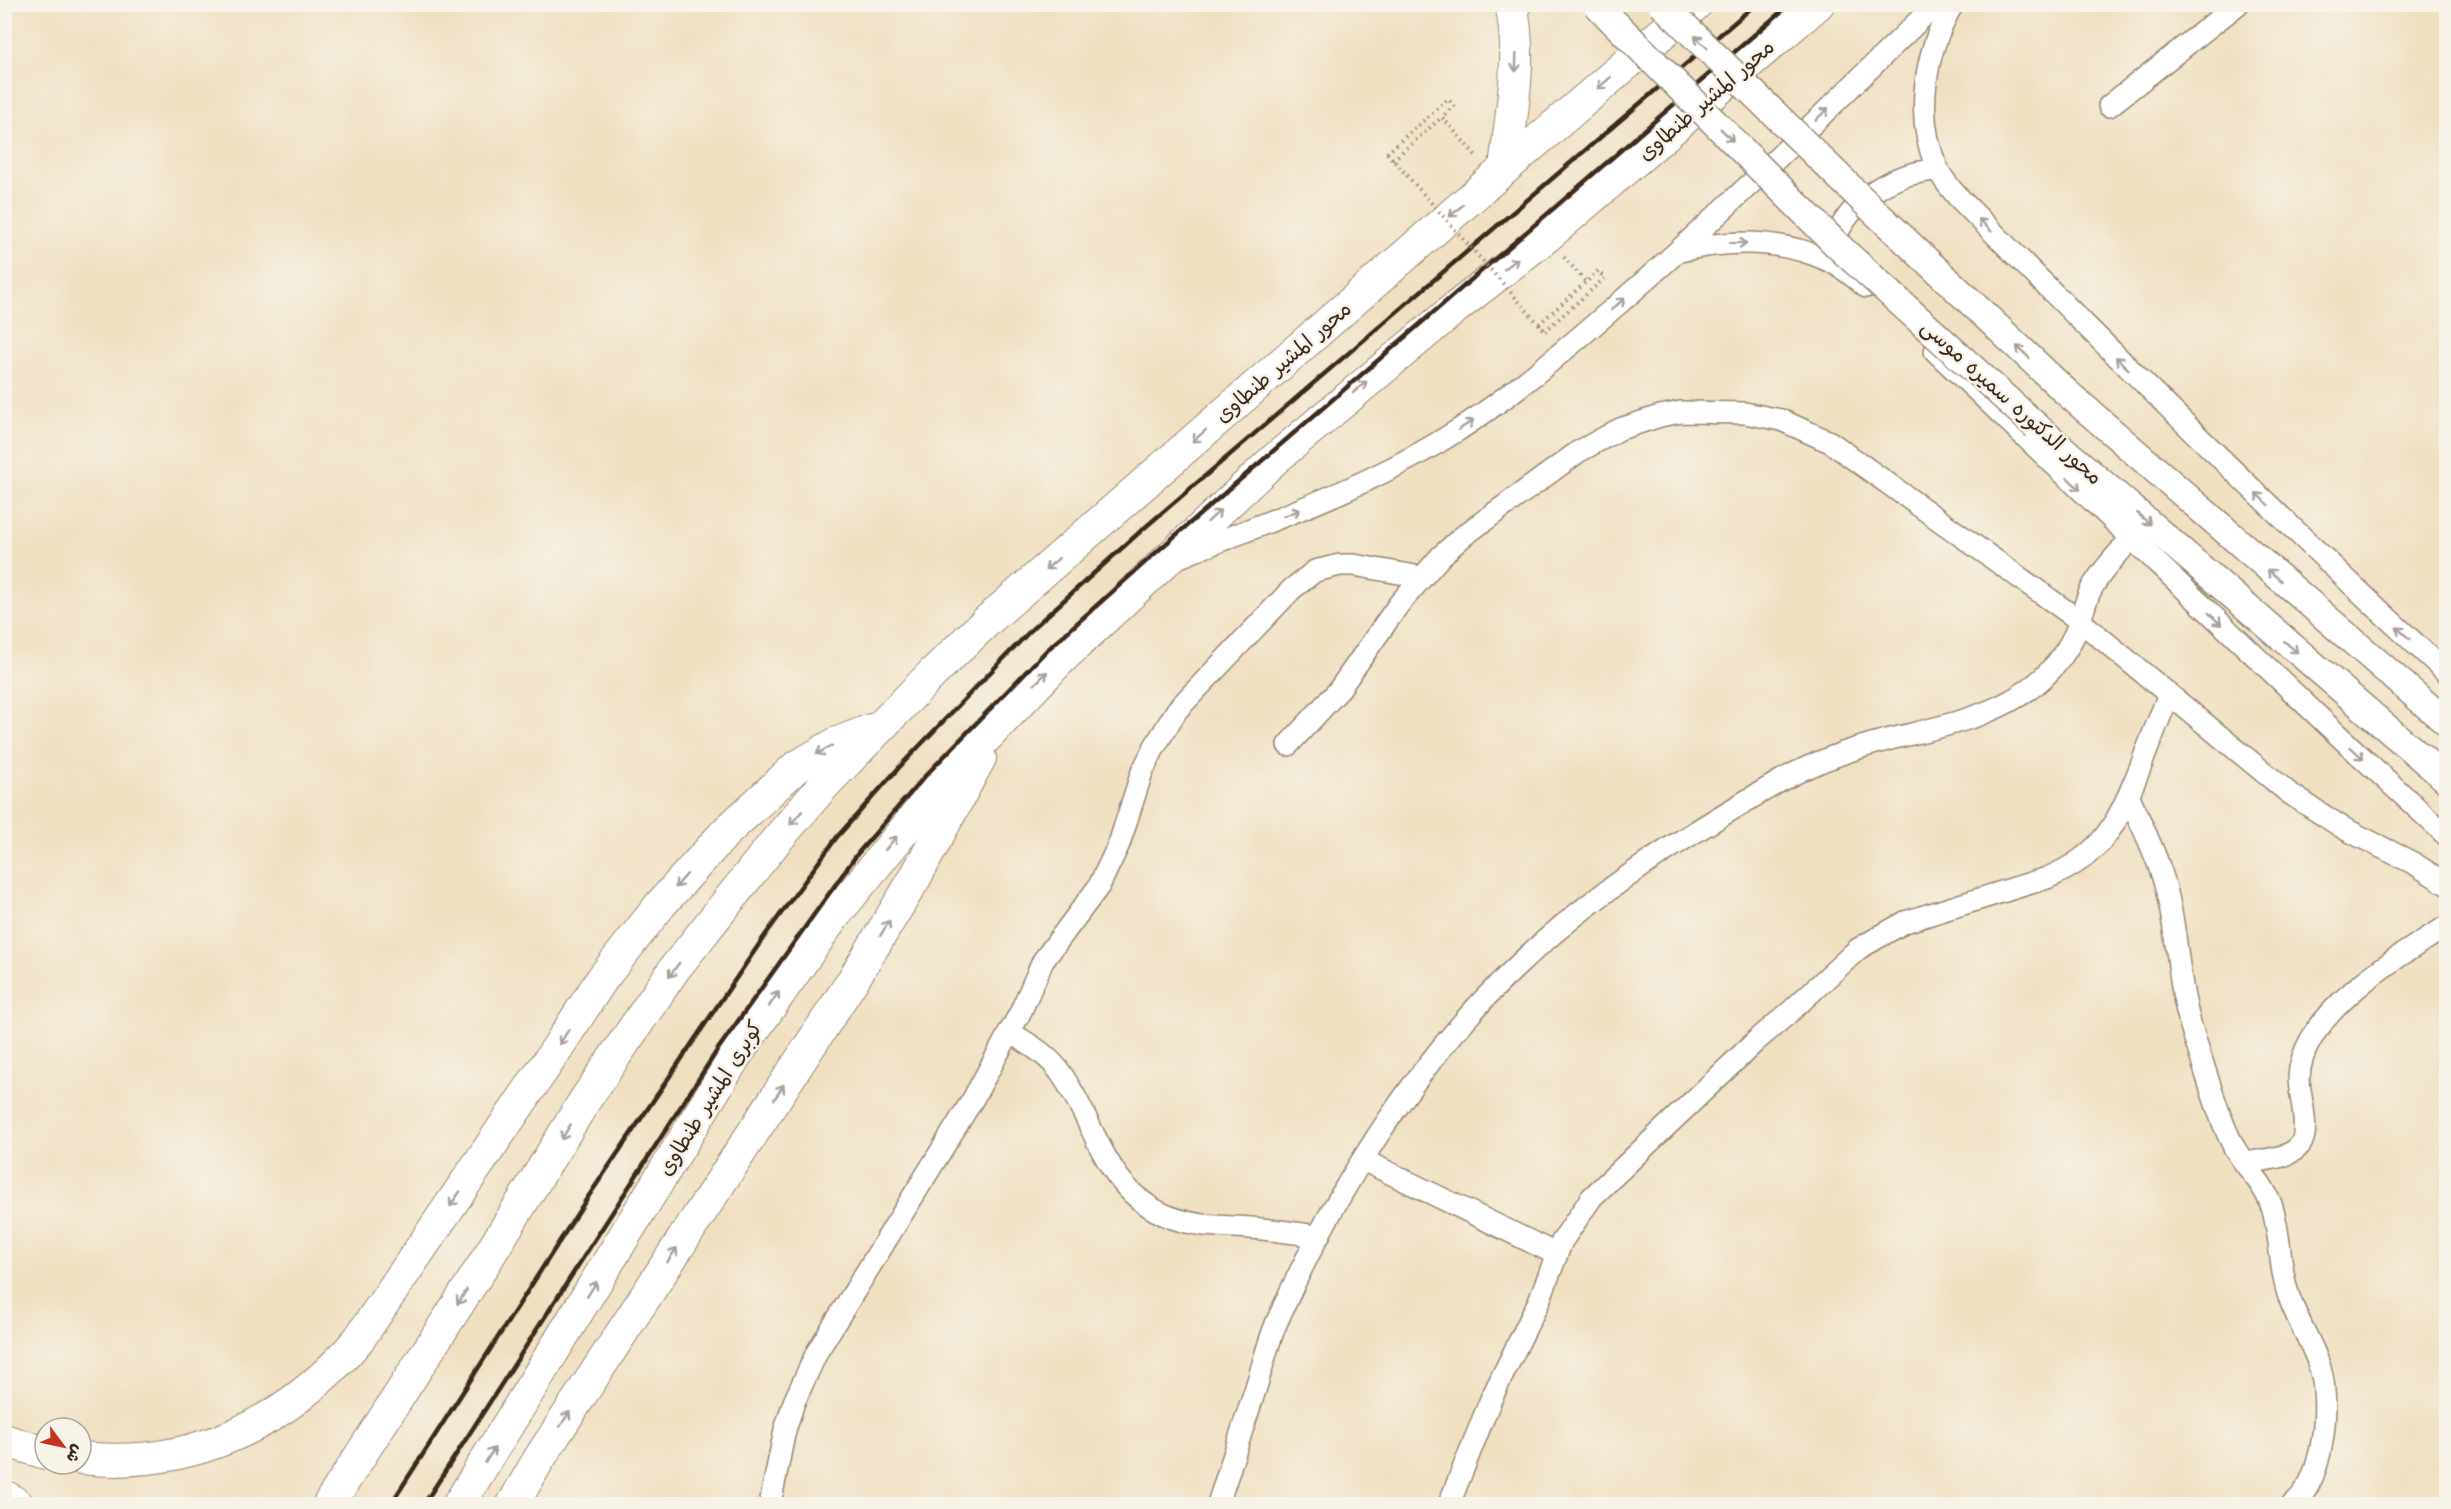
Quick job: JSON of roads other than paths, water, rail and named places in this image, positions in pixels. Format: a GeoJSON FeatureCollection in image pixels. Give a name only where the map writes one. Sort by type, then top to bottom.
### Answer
{"type":"FeatureCollection","features":[{"type":"Feature","properties":{"kind":"highway"},"geometry":{"type":"LineString","coordinates":[[1500,172],[1516,63],[1511,4]]}},
{"type":"Feature","properties":{"kind":"highway","name":"محور المشير طنطاوى"},"geometry":{"type":"LineString","coordinates":[[878,728],[987,621],[1500,172],[1696,4]]}},
{"type":"Feature","properties":{"kind":"highway","name":"محور المشير طنطاوى"},"geometry":{"type":"LineString","coordinates":[[1000,720],[1160,565],[1275,459],[1364,383],[1546,237],[1818,4]]}},
{"type":"Feature","properties":{"kind":"highway"},"geometry":{"type":"LineString","coordinates":[[513,1504],[545,1449],[884,929],[944,826],[1000,720]]}},
{"type":"Feature","properties":{"kind":"highway","name":"كوبرى المشير طنطاوى"},"geometry":{"type":"LineString","coordinates":[[459,1504],[736,1055],[784,985],[886,849],[1000,720]]}},
{"type":"Feature","properties":{"kind":"highway"},"geometry":{"type":"LineString","coordinates":[[93,1459],[149,1458],[203,1447],[254,1427],[300,1398],[322,1380],[364,1332],[602,979],[661,904],[725,833],[795,768],[834,744],[878,728]]}},
{"type":"Feature","properties":{"kind":"highway"},"geometry":{"type":"LineString","coordinates":[[329,1504],[482,1267],[585,1100],[675,968],[775,842],[878,728]]}},
{"type":"Feature","properties":{"kind":"highway"},"geometry":{"type":"LineString","coordinates":[[4,1440],[33,1449]]}},
{"type":"Feature","properties":{"kind":"highway"},"geometry":{"type":"LineString","coordinates":[[4,1496],[16,1504]]}},
{"type":"Feature","properties":{"kind":"main road","name":"محور الدكتوره سميره موسى"},"geometry":{"type":"LineString","coordinates":[[1596,4],[1838,246],[2036,426],[2446,779]]}},
{"type":"Feature","properties":{"kind":"main road","name":"محور الدكتوره سميره موسى"},"geometry":{"type":"LineString","coordinates":[[1662,4],[1873,210],[2066,392],[2446,722]]}},
{"type":"Feature","properties":{"kind":"street"},"geometry":{"type":"LineString","coordinates":[[1160,565],[1336,496],[1440,442],[1507,397],[1680,251],[1936,4]]}},
{"type":"Feature","properties":{"kind":"street"},"geometry":{"type":"LineString","coordinates":[[1953,4],[1932,49],[1925,91],[1927,131],[1938,170],[1957,196],[2120,362],[2341,576],[2446,672]]}},
{"type":"Feature","properties":{"kind":"street"},"geometry":{"type":"LineString","coordinates":[[2109,106],[2238,4]]}},
{"type":"Feature","properties":{"kind":"street"},"geometry":{"type":"LineString","coordinates":[[1827,260],[1839,228],[1861,201],[1881,186],[1904,175],[1938,170]]}},
{"type":"Feature","properties":{"kind":"street"},"geometry":{"type":"LineString","coordinates":[[1680,251],[1730,243],[1756,243],[1781,247],[1827,260],[1873,292],[2446,835]]}},
{"type":"Feature","properties":{"kind":"street"},"geometry":{"type":"LineString","coordinates":[[1287,745],[1338,691],[1399,604],[1421,577],[1462,537],[1578,452],[1598,439],[1640,421],[1681,412],[1745,413],[1781,420],[1830,442],[2080,621],[2289,793],[2368,842],[2415,864],[2446,884]]}},
{"type":"Feature","properties":{"kind":"street"},"geometry":{"type":"LineString","coordinates":[[1218,1504],[1275,1328],[1319,1236],[1363,1160],[1430,1065],[1487,995],[1547,940],[1617,885],[1708,824],[1811,766],[1863,746],[1954,724],[2032,687],[2056,665],[2069,645],[2090,591],[2098,577],[2131,538]]}},
{"type":"Feature","properties":{"kind":"street"},"geometry":{"type":"LineString","coordinates":[[770,1504],[785,1430],[794,1402],[817,1352],[974,1099],[1043,961],[1099,886],[1119,844],[1146,764],[1165,728],[1191,694],[1292,589],[1315,571],[1340,565],[1354,565],[1421,577]]}},
{"type":"Feature","properties":{"kind":"street"},"geometry":{"type":"LineString","coordinates":[[1449,1504],[1491,1399],[1539,1301],[1556,1254],[1571,1225],[1592,1197],[1858,948],[1905,922],[2063,872],[2092,852],[2104,840],[2122,812],[2169,694]]}},
{"type":"Feature","properties":{"kind":"street"},"geometry":{"type":"LineString","coordinates":[[2128,796],[2166,886],[2173,923],[2179,981],[2193,1035],[2227,1131],[2245,1163],[2266,1192],[2271,1205],[2285,1286],[2297,1317],[2318,1358],[2325,1390],[2325,1408],[2316,1470],[2307,1490],[2293,1504]]}},
{"type":"Feature","properties":{"kind":"street"},"geometry":{"type":"LineString","coordinates":[[2245,1163],[2290,1153],[2302,1142],[2305,1130],[2299,1080],[2300,1067],[2309,1040],[2318,1028],[2354,991],[2378,971],[2402,953],[2446,927]]}},
{"type":"Feature","properties":{"kind":"street"},"geometry":{"type":"LineString","coordinates":[[1009,1032],[1035,1048],[1062,1073],[1111,1169],[1123,1185],[1153,1209],[1203,1226],[1250,1228],[1319,1236]]}},
{"type":"Feature","properties":{"kind":"street"},"geometry":{"type":"LineString","coordinates":[[1363,1160],[1556,1254]]}},
{"type":"Feature","properties":{"kind":"railway"},"geometry":{"type":"LineString","coordinates":[[391,1504],[586,1200],[766,934],[837,837],[904,762],[1032,629],[1142,530],[1756,4]]}},
{"type":"Feature","properties":{"kind":"railway"},"geometry":{"type":"LineString","coordinates":[[424,1504],[718,1049],[858,853],[926,775],[1046,651],[1161,548],[1790,4]]}}]}
